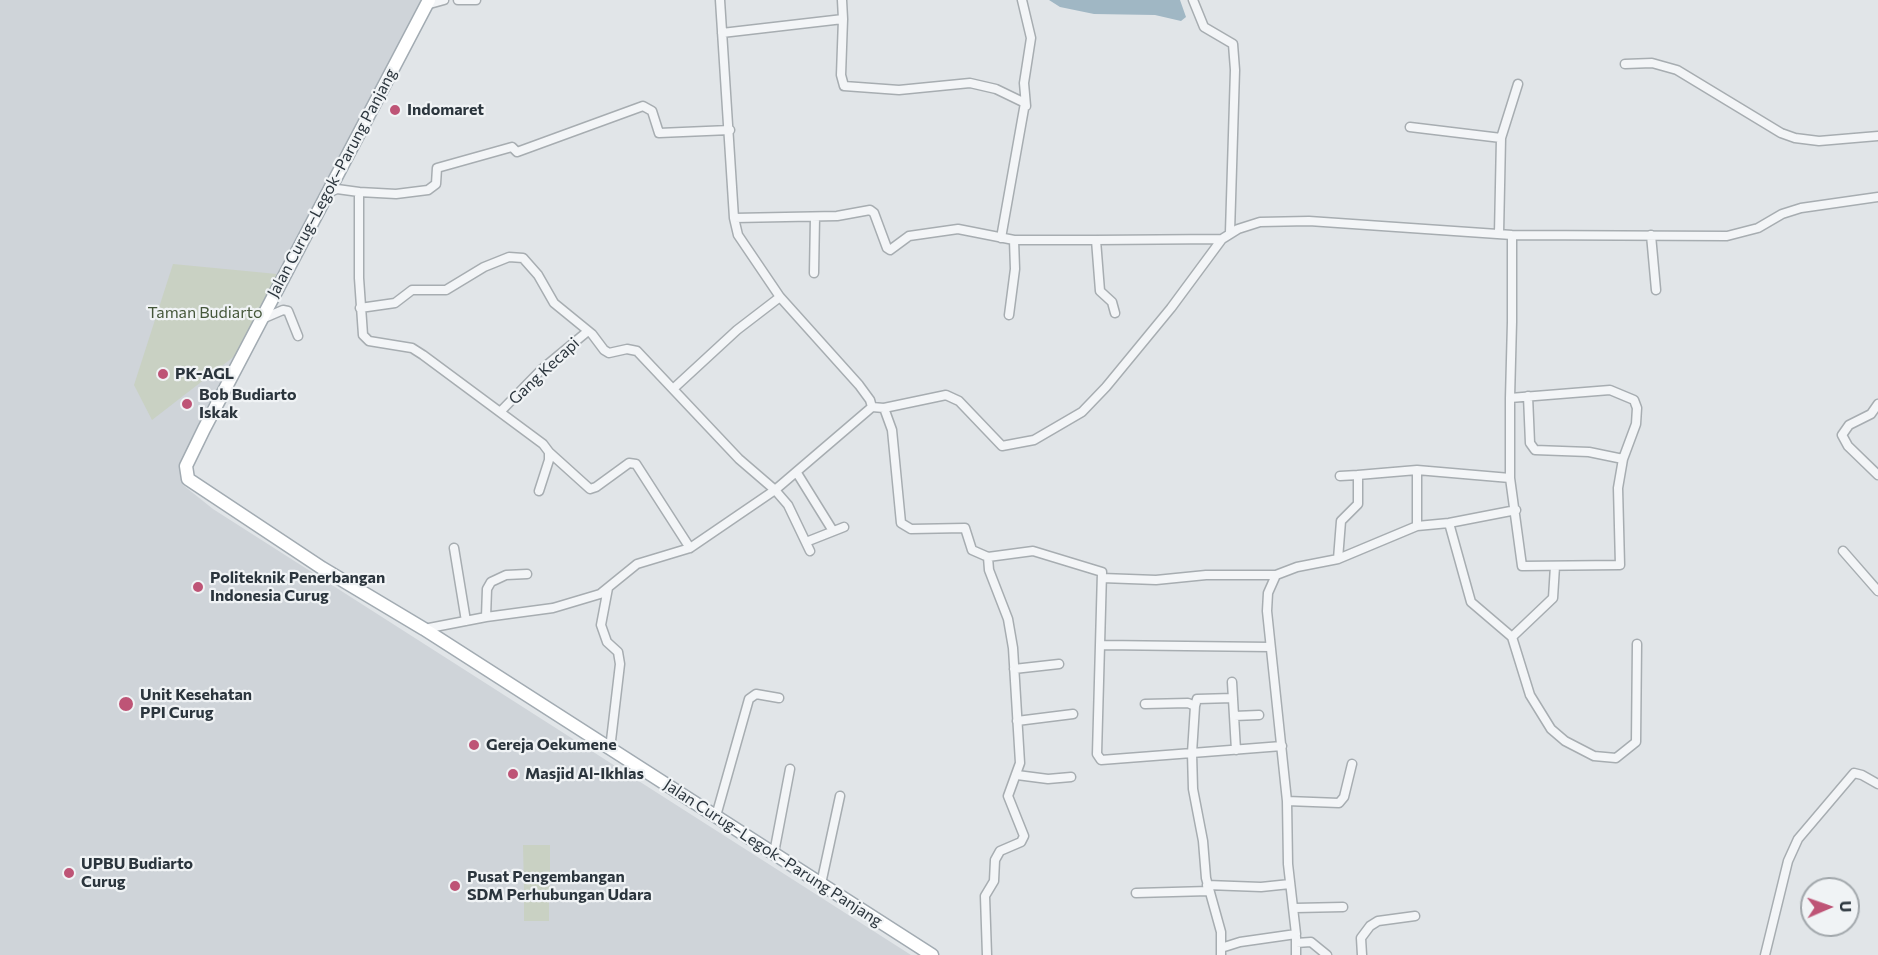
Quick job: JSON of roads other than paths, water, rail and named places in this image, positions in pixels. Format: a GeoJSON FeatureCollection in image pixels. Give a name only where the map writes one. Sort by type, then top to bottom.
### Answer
{"type":"FeatureCollection","features":[{"type":"Feature","properties":{"kind":"main road","name":"Jalan Curug–Legok–Parung Panjang"},"geometry":{"type":"LineString","coordinates":[[428,2],[204,429],[186,466],[186,475],[216,500],[424,629],[932,955]]}},
{"type":"Feature","properties":{"kind":"street"},"geometry":{"type":"LineString","coordinates":[[428,2],[444,0]]}},
{"type":"Feature","properties":{"kind":"street"},"geometry":{"type":"LineString","coordinates":[[458,0],[476,0]]}},
{"type":"Feature","properties":{"kind":"street"},"geometry":{"type":"LineString","coordinates":[[720,0],[734,218],[738,235],[780,297],[859,385],[870,400],[872,407]]}},
{"type":"Feature","properties":{"kind":"street"},"geometry":{"type":"LineString","coordinates":[[842,0],[841,75],[844,86],[899,90],[970,83],[996,89],[1026,106]]}},
{"type":"Feature","properties":{"kind":"street"},"geometry":{"type":"LineString","coordinates":[[1001,238],[1026,106],[1024,83],[1031,38],[1022,0]]}},
{"type":"Feature","properties":{"kind":"street"},"geometry":{"type":"LineString","coordinates":[[1192,0],[1204,27],[1231,41],[1233,49],[1235,70],[1230,232]]}},
{"type":"Feature","properties":{"kind":"street"},"geometry":{"type":"LineString","coordinates":[[722,33],[843,19]]}},
{"type":"Feature","properties":{"kind":"street"},"geometry":{"type":"LineString","coordinates":[[1625,64],[1652,63],[1677,70],[1781,134],[1819,141],[1878,136]]}},
{"type":"Feature","properties":{"kind":"street"},"geometry":{"type":"LineString","coordinates":[[1498,234],[1502,138],[1518,84]]}},
{"type":"Feature","properties":{"kind":"street"},"geometry":{"type":"LineString","coordinates":[[330,192],[337,189],[396,194],[428,190],[436,184],[437,168],[512,147],[517,152],[643,106],[652,111],[659,133],[730,130]]}},
{"type":"Feature","properties":{"kind":"street"},"geometry":{"type":"LineString","coordinates":[[1410,127],[1502,138]]}},
{"type":"Feature","properties":{"kind":"street"},"geometry":{"type":"LineString","coordinates":[[359,192],[361,330],[369,340],[418,351],[536,438],[590,489],[629,463],[636,464],[690,548]]}},
{"type":"Feature","properties":{"kind":"street"},"geometry":{"type":"LineString","coordinates":[[424,629],[486,617],[553,608],[600,594],[637,564],[690,548],[775,490],[872,407],[884,408],[926,398],[952,396],[1002,446],[1034,440],[1082,412],[1106,387],[1171,308],[1222,239],[1230,232],[1260,222],[1309,221],[1512,235],[1739,234],[1766,225],[1790,211],[1878,197]]}},
{"type":"Feature","properties":{"kind":"street"},"geometry":{"type":"LineString","coordinates":[[734,218],[814,218],[870,210],[874,213],[887,248],[890,250],[909,236],[935,230],[958,229],[1014,240],[1222,239]]}},
{"type":"Feature","properties":{"kind":"street"},"geometry":{"type":"LineString","coordinates":[[814,218],[814,273]]}},
{"type":"Feature","properties":{"kind":"street"},"geometry":{"type":"LineString","coordinates":[[1510,398],[1610,390],[1628,396],[1636,404],[1636,424],[1623,459],[1618,488],[1621,564],[1618,566],[1522,566],[1510,478],[1510,398],[1512,235]]}},
{"type":"Feature","properties":{"kind":"street"},"geometry":{"type":"LineString","coordinates":[[1651,235],[1656,290]]}},
{"type":"Feature","properties":{"kind":"street"},"geometry":{"type":"LineString","coordinates":[[1009,315],[1015,269],[1014,240]]}},
{"type":"Feature","properties":{"kind":"street"},"geometry":{"type":"LineString","coordinates":[[1096,240],[1101,291],[1112,302],[1115,313]]}},
{"type":"Feature","properties":{"kind":"street"},"geometry":{"type":"LineString","coordinates":[[360,308],[395,303],[412,290],[446,290],[484,267],[509,257],[520,256],[538,275],[554,303],[588,331],[607,352],[637,351],[739,459],[775,490],[788,505],[808,546],[832,531],[844,527]]}},
{"type":"Feature","properties":{"kind":"street"},"geometry":{"type":"LineString","coordinates":[[673,389],[737,330],[780,297]]}},
{"type":"Feature","properties":{"kind":"street"},"geometry":{"type":"LineString","coordinates":[[261,319],[283,310],[288,311],[298,336]]}},
{"type":"Feature","properties":{"kind":"street","name":"Gang Kecapi"},"geometry":{"type":"LineString","coordinates":[[500,412],[542,369],[588,331]]}},
{"type":"Feature","properties":{"kind":"street"},"geometry":{"type":"LineString","coordinates":[[1528,396],[1530,443],[1535,450],[1589,452],[1623,459]]}},
{"type":"Feature","properties":{"kind":"street"},"geometry":{"type":"LineString","coordinates":[[1878,404],[1870,416],[1849,425],[1842,435],[1848,446],[1878,475]]}},
{"type":"Feature","properties":{"kind":"street"},"geometry":{"type":"LineString","coordinates":[[884,408],[892,430],[901,523],[907,528],[965,528],[972,550],[988,557],[1033,551],[1099,570],[1102,578],[1102,645],[1096,747],[1100,758],[1282,746]]}},
{"type":"Feature","properties":{"kind":"street"},"geometry":{"type":"LineString","coordinates":[[539,491],[546,475],[549,452]]}},
{"type":"Feature","properties":{"kind":"street"},"geometry":{"type":"LineString","coordinates":[[1340,476],[1418,470],[1510,478]]}},
{"type":"Feature","properties":{"kind":"street"},"geometry":{"type":"LineString","coordinates":[[1417,526],[1418,470]]}},
{"type":"Feature","properties":{"kind":"street"},"geometry":{"type":"LineString","coordinates":[[797,473],[832,531]]}},
{"type":"Feature","properties":{"kind":"street"},"geometry":{"type":"LineString","coordinates":[[1338,559],[1342,518],[1358,504],[1358,475]]}},
{"type":"Feature","properties":{"kind":"street"},"geometry":{"type":"LineString","coordinates":[[1102,578],[1156,580],[1206,575],[1276,575],[1297,567],[1338,559],[1417,526],[1449,524],[1516,510]]}},
{"type":"Feature","properties":{"kind":"street"},"geometry":{"type":"LineString","coordinates":[[1449,524],[1470,602],[1512,637],[1530,695],[1551,729],[1581,751],[1604,758],[1616,758],[1625,753],[1637,740],[1637,644]]}},
{"type":"Feature","properties":{"kind":"street"},"geometry":{"type":"LineString","coordinates":[[454,548],[466,621]]}},
{"type":"Feature","properties":{"kind":"street"},"geometry":{"type":"LineString","coordinates":[[1843,551],[1878,591]]}},
{"type":"Feature","properties":{"kind":"street"},"geometry":{"type":"LineString","coordinates":[[987,955],[985,896],[993,885],[995,860],[1000,851],[1021,842],[1024,836],[1008,796],[1020,764],[1014,669],[1008,619],[989,570],[988,557]]}},
{"type":"Feature","properties":{"kind":"street"},"geometry":{"type":"LineString","coordinates":[[1512,637],[1553,598],[1556,566]]}},
{"type":"Feature","properties":{"kind":"street"},"geometry":{"type":"LineString","coordinates":[[486,617],[487,589],[491,582],[506,575],[527,574]]}},
{"type":"Feature","properties":{"kind":"street"},"geometry":{"type":"LineString","coordinates":[[1276,575],[1268,593],[1270,647],[1287,801],[1290,884],[1295,908],[1296,955]]}},
{"type":"Feature","properties":{"kind":"street"},"geometry":{"type":"LineString","coordinates":[[608,588],[601,625],[607,642],[618,652],[620,664],[610,749]]}},
{"type":"Feature","properties":{"kind":"street"},"geometry":{"type":"LineString","coordinates":[[1102,645],[1270,647]]}},
{"type":"Feature","properties":{"kind":"street"},"geometry":{"type":"LineString","coordinates":[[1014,669],[1059,664]]}},
{"type":"Feature","properties":{"kind":"street"},"geometry":{"type":"LineString","coordinates":[[1232,682],[1236,750]]}},
{"type":"Feature","properties":{"kind":"street"},"geometry":{"type":"LineString","coordinates":[[716,816],[749,699],[756,694],[779,698]]}},
{"type":"Feature","properties":{"kind":"street"},"geometry":{"type":"LineString","coordinates":[[1233,698],[1197,699],[1192,753],[1193,789],[1203,841],[1208,888],[1221,932],[1221,951],[1240,942],[1296,938],[1311,942],[1327,955]]}},
{"type":"Feature","properties":{"kind":"street"},"geometry":{"type":"LineString","coordinates":[[1145,704],[1188,703],[1195,706]]}},
{"type":"Feature","properties":{"kind":"street"},"geometry":{"type":"LineString","coordinates":[[1017,721],[1073,714]]}},
{"type":"Feature","properties":{"kind":"street"},"geometry":{"type":"LineString","coordinates":[[1234,716],[1259,715]]}},
{"type":"Feature","properties":{"kind":"street"},"geometry":{"type":"LineString","coordinates":[[1287,801],[1339,803],[1344,797],[1352,764]]}},
{"type":"Feature","properties":{"kind":"street"},"geometry":{"type":"LineString","coordinates":[[774,853],[790,770]]}},
{"type":"Feature","properties":{"kind":"street"},"geometry":{"type":"LineString","coordinates":[[1765,955],[1788,861],[1798,839],[1854,773],[1878,784]]}},
{"type":"Feature","properties":{"kind":"street"},"geometry":{"type":"LineString","coordinates":[[1017,775],[1048,779],[1071,777]]}},
{"type":"Feature","properties":{"kind":"street"},"geometry":{"type":"LineString","coordinates":[[822,884],[840,796]]}},
{"type":"Feature","properties":{"kind":"street"},"geometry":{"type":"LineString","coordinates":[[1136,893],[1290,884]]}},
{"type":"Feature","properties":{"kind":"street"},"geometry":{"type":"LineString","coordinates":[[1295,908],[1344,907]]}},
{"type":"Feature","properties":{"kind":"street"},"geometry":{"type":"LineString","coordinates":[[1362,955],[1360,938],[1370,926],[1378,921],[1415,916]]}},
{"type":"Feature","properties":{"kind":"water"},"geometry":{"type":"Polygon","coordinates":[[[1049,0],[1180,0],[1186,17],[1181,21],[1155,15],[1094,14],[1060,7],[1049,0]]]}},
{"type":"Feature","properties":{"kind":"place","name":"Indomaret"},"geometry":{"type":"Point","coordinates":[395,110]}},
{"type":"Feature","properties":{"kind":"place","name":"PK-AGL"},"geometry":{"type":"Point","coordinates":[163,374]}},
{"type":"Feature","properties":{"kind":"place","name":"Bob Budiarto Iskak"},"geometry":{"type":"Point","coordinates":[187,404]}},
{"type":"Feature","properties":{"kind":"place","name":"Politeknik Penerbangan Indonesia Curug"},"geometry":{"type":"Point","coordinates":[198,587]}},
{"type":"Feature","properties":{"kind":"place","name":"Unit Kesehatan PPI Curug"},"geometry":{"type":"Point","coordinates":[126,704]}},
{"type":"Feature","properties":{"kind":"place","name":"Gereja Oekumene"},"geometry":{"type":"Point","coordinates":[474,745]}},
{"type":"Feature","properties":{"kind":"place","name":"Masjid Al-Ikhlas"},"geometry":{"type":"Point","coordinates":[513,774]}},
{"type":"Feature","properties":{"kind":"place","name":"UPBU Budiarto Curug"},"geometry":{"type":"Point","coordinates":[69,873]}},
{"type":"Feature","properties":{"kind":"place","name":"Pusat Pengembangan SDM Perhubungan Udara"},"geometry":{"type":"Point","coordinates":[455,886]}},
{"type":"Feature","properties":{"kind":"park label","name":"Taman Budiarto"},"geometry":{"type":"Point","coordinates":[205,313]}}]}
